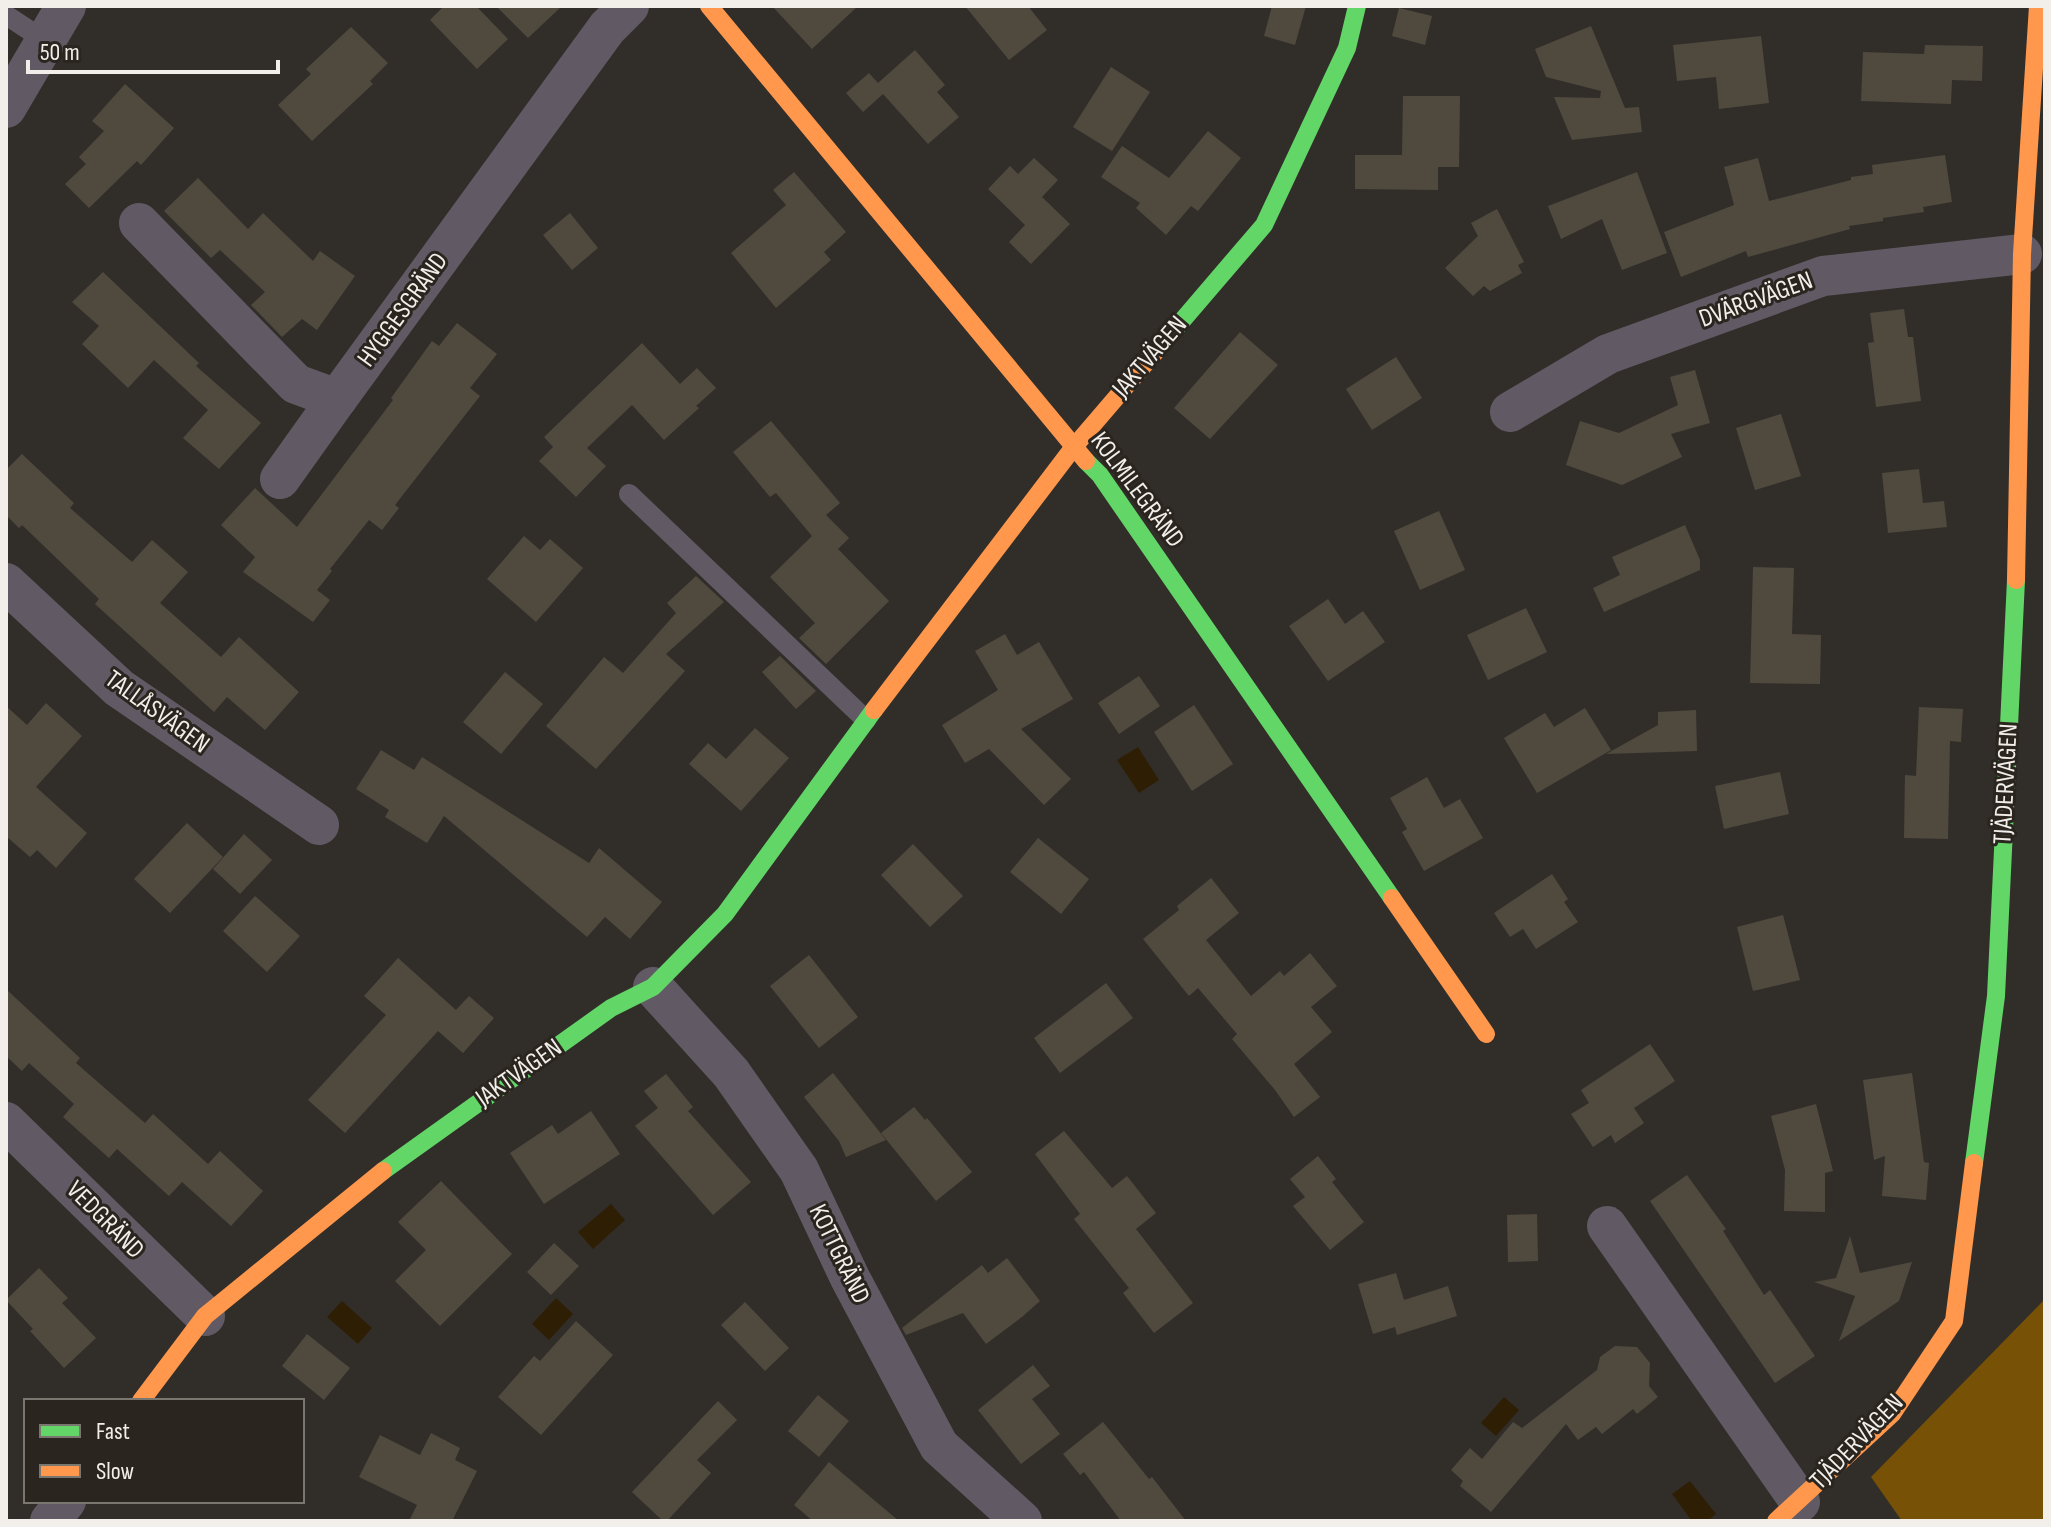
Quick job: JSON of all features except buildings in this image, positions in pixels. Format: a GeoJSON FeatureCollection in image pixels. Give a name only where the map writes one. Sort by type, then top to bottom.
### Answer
{"type":"FeatureCollection","features":[{"type":"Feature","properties":{"kind":"street"},"geometry":{"type":"LineString","coordinates":[[6,108],[66,6]]}},
{"type":"Feature","properties":{"kind":"street","name":"HYGGESGRÄND"},"geometry":{"type":"LineString","coordinates":[[280,479],[607,28],[629,6]]}},
{"type":"Feature","properties":{"kind":"street","name":"KOLMILEGRÄND"},"geometry":{"type":"LineString","coordinates":[[709,6],[1073,448],[1100,475],[1486,1034]]}},
{"type":"Feature","properties":{"kind":"street","name":"JAKTVÄGEN"},"geometry":{"type":"LineString","coordinates":[[143,1399],[205,1316],[405,1153],[611,1008],[653,987],[725,914],[866,720],[1073,448],[1264,225],[1347,48],[1357,6]]}},
{"type":"Feature","properties":{"kind":"street","name":"TJÄDERVÄGEN"},"geometry":{"type":"LineString","coordinates":[[1607,1226],[1788,1511],[1892,1414],[1954,1321],[1996,996],[2015,606],[2022,254],[2040,19]]}},
{"type":"Feature","properties":{"kind":"street"},"geometry":{"type":"LineString","coordinates":[[139,223],[296,384],[337,399]]}},
{"type":"Feature","properties":{"kind":"street","name":"DVÄRGVÄGEN"},"geometry":{"type":"LineString","coordinates":[[1510,412],[1608,354],[1823,276],[2022,254]]}},
{"type":"Feature","properties":{"kind":"street","name":"TALLÅSVÄGEN"},"geometry":{"type":"LineString","coordinates":[[6,583],[119,688],[319,825]]}},
{"type":"Feature","properties":{"kind":"street","name":"KOTTGRÄND"},"geometry":{"type":"LineString","coordinates":[[653,987],[731,1073],[799,1170],[850,1278],[939,1446],[1022,1521]]}},
{"type":"Feature","properties":{"kind":"street","name":"VEDGRÄND"},"geometry":{"type":"LineString","coordinates":[[6,1122],[205,1316]]}},
{"type":"Feature","properties":{"kind":"street"},"geometry":{"type":"LineString","coordinates":[[50,1521],[64,1503]]}},
{"type":"Feature","properties":{"kind":"lane"},"geometry":{"type":"LineString","coordinates":[[6,15],[44,40]]}},
{"type":"Feature","properties":{"kind":"lane"},"geometry":{"type":"LineString","coordinates":[[629,494],[866,720]]}},
{"type":"Feature","properties":{"kind":"shaded area"},"geometry":{"type":"Polygon","coordinates":[[[1138,747],[1159,780],[1139,793],[1117,760],[1138,747]]]}},
{"type":"Feature","properties":{"kind":"shaded area"},"geometry":{"type":"Polygon","coordinates":[[[611,1204],[625,1220],[593,1249],[578,1232],[611,1204]]]}},
{"type":"Feature","properties":{"kind":"shaded area"},"geometry":{"type":"Polygon","coordinates":[[[556,1298],[573,1314],[549,1340],[532,1324],[556,1298]]]}},
{"type":"Feature","properties":{"kind":"shaded area"},"geometry":{"type":"Polygon","coordinates":[[[2045,1299],[2045,1521],[1902,1521],[1871,1477],[2045,1299]]]}},
{"type":"Feature","properties":{"kind":"shaded area"},"geometry":{"type":"Polygon","coordinates":[[[342,1301],[372,1328],[358,1344],[327,1317],[342,1301]]]}},
{"type":"Feature","properties":{"kind":"shaded area"},"geometry":{"type":"Polygon","coordinates":[[[1504,1397],[1519,1410],[1496,1436],[1481,1423],[1504,1397]]]}},
{"type":"Feature","properties":{"kind":"shaded area"},"geometry":{"type":"Polygon","coordinates":[[[1690,1481],[1716,1514],[1707,1521],[1692,1521],[1672,1494],[1690,1481]]]}},
{"type":"Feature","properties":{"kind":"traffic: fast"},"geometry":{"type":"LineString","coordinates":[[1163,343],[1264,225],[1347,48],[1357,6]]}},
{"type":"Feature","properties":{"kind":"traffic: fast"},"geometry":{"type":"LineString","coordinates":[[1086,461],[1100,475],[1392,898]]}},
{"type":"Feature","properties":{"kind":"traffic: fast"},"geometry":{"type":"LineString","coordinates":[[1974,1163],[1996,996],[2016,580]]}},
{"type":"Feature","properties":{"kind":"traffic: fast"},"geometry":{"type":"LineString","coordinates":[[383,1171],[611,1008],[653,987],[725,914],[874,710]]}},
{"type":"Feature","properties":{"kind":"traffic: slow"},"geometry":{"type":"LineString","coordinates":[[709,6],[1086,461]]}},
{"type":"Feature","properties":{"kind":"traffic: slow"},"geometry":{"type":"LineString","coordinates":[[2016,580],[2022,254],[2038,6]]}},
{"type":"Feature","properties":{"kind":"traffic: slow"},"geometry":{"type":"LineString","coordinates":[[874,710],[1073,448],[1163,343]]}},
{"type":"Feature","properties":{"kind":"traffic: slow"},"geometry":{"type":"LineString","coordinates":[[1392,898],[1486,1034]]}},
{"type":"Feature","properties":{"kind":"traffic: slow"},"geometry":{"type":"LineString","coordinates":[[1776,1521],[1892,1414],[1954,1321],[1974,1163]]}},
{"type":"Feature","properties":{"kind":"traffic: slow"},"geometry":{"type":"LineString","coordinates":[[143,1399],[205,1316],[383,1171]]}}]}
